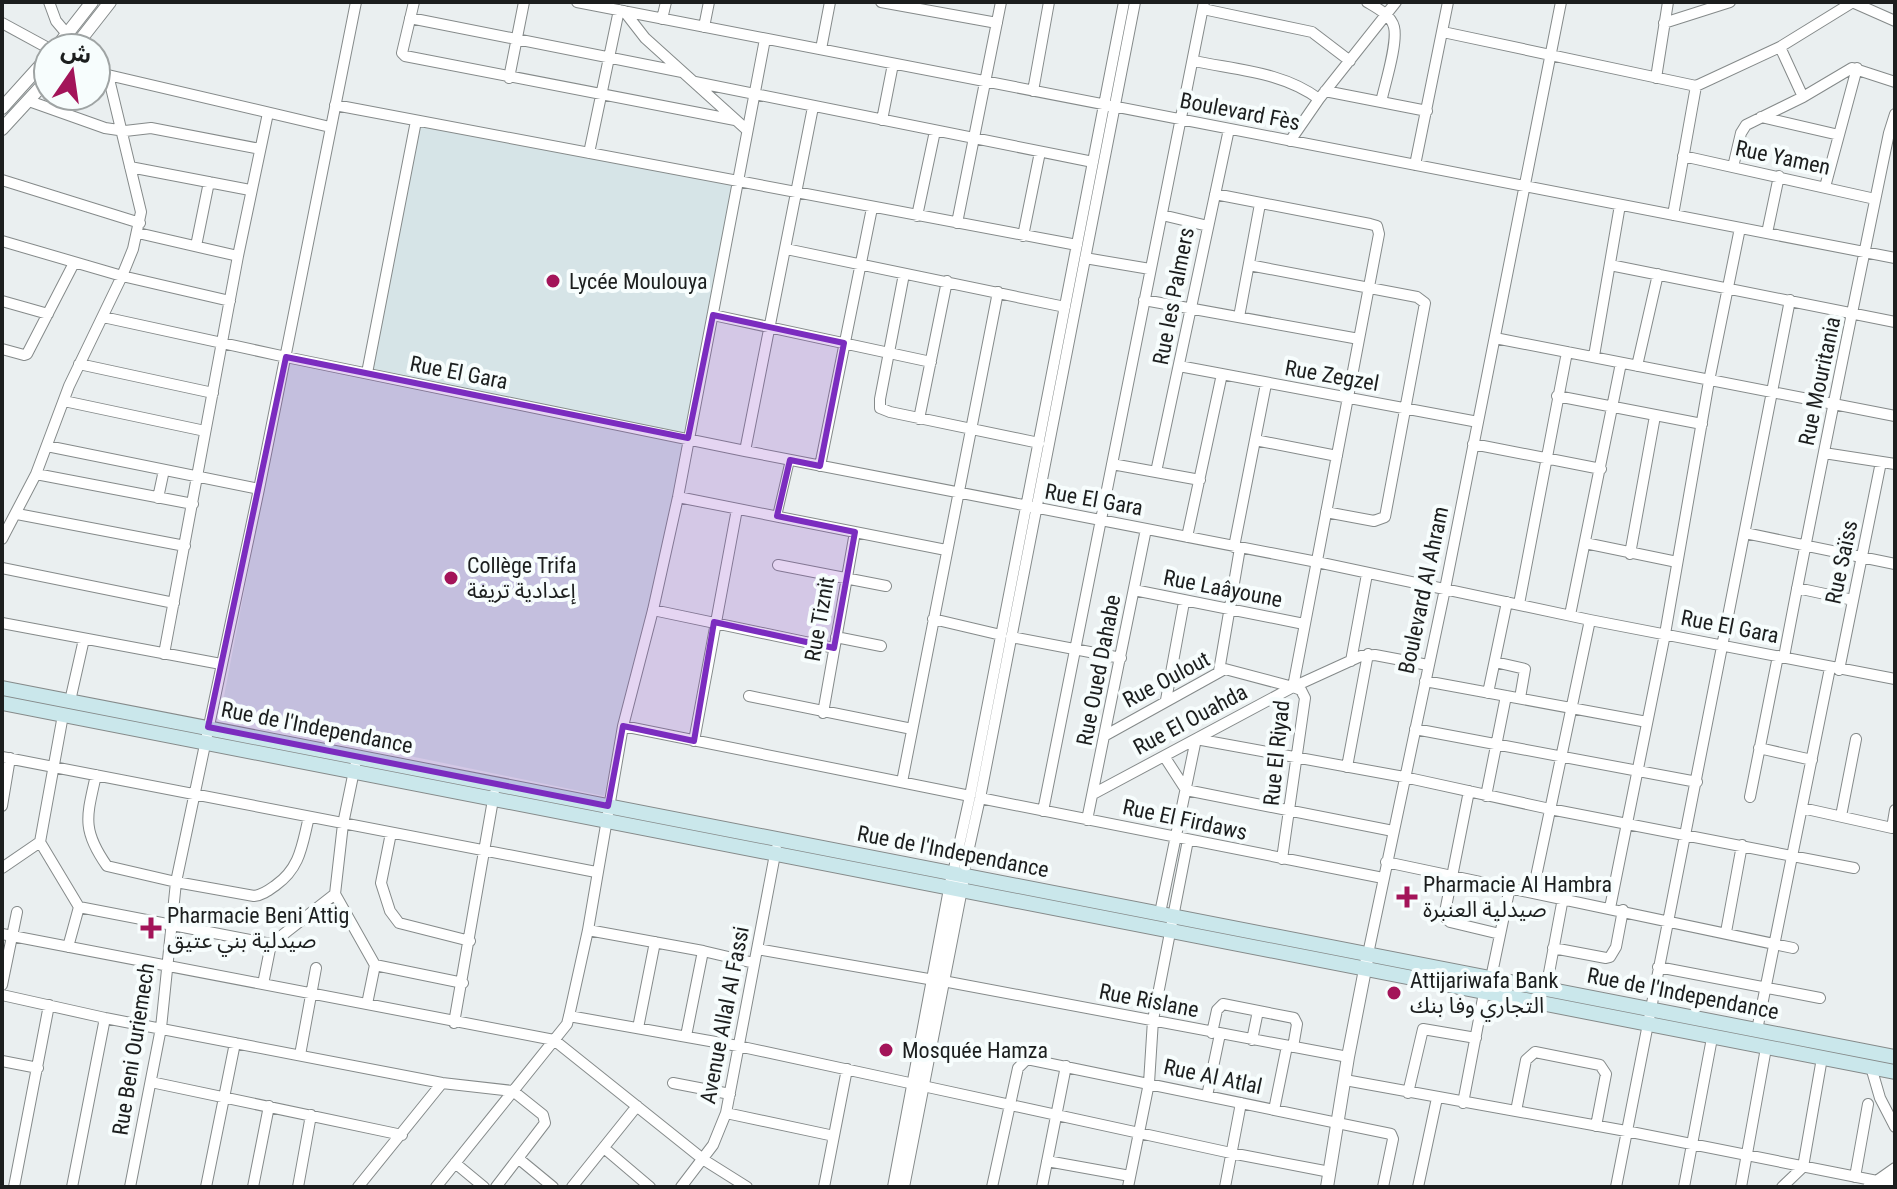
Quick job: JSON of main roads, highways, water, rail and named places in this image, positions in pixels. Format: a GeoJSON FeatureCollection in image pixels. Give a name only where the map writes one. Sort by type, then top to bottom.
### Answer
{"type":"FeatureCollection","features":[{"type":"Feature","properties":{"kind":"main road","name":"Rue de l'Independance"},"geometry":{"type":"LineString","coordinates":[[2,688],[70,701],[206,735],[494,792],[957,881],[1368,954],[1895,1057]]}},
{"type":"Feature","properties":{"kind":"main road","name":"Rue de l'Independance"},"geometry":{"type":"LineString","coordinates":[[2,703],[63,715],[206,735]]}},
{"type":"Feature","properties":{"kind":"main road","name":"Rue de l'Independance"},"geometry":{"type":"LineString","coordinates":[[1168,920],[1365,970],[1895,1072]]}},
{"type":"Feature","properties":{"kind":"place","name":"Lycée Moulouya"},"geometry":{"type":"Point","coordinates":[553,281]}},
{"type":"Feature","properties":{"kind":"place","name":"Collège Trifa إعدادية تريفة"},"geometry":{"type":"Point","coordinates":[451,578]}},
{"type":"Feature","properties":{"kind":"place","name":"Pharmacie Al Hambra صيدلية العنبرة"},"geometry":{"type":"Point","coordinates":[1407,897]}},
{"type":"Feature","properties":{"kind":"place","name":"Pharmacie Beni Attig صيدلية بني عتيق"},"geometry":{"type":"Point","coordinates":[151,928]}},
{"type":"Feature","properties":{"kind":"place","name":"Attijariwafa Bank التجاري وفا بنك"},"geometry":{"type":"Point","coordinates":[1394,993]}},
{"type":"Feature","properties":{"kind":"place","name":"Mosquée Hamza"},"geometry":{"type":"Point","coordinates":[886,1050]}}]}
